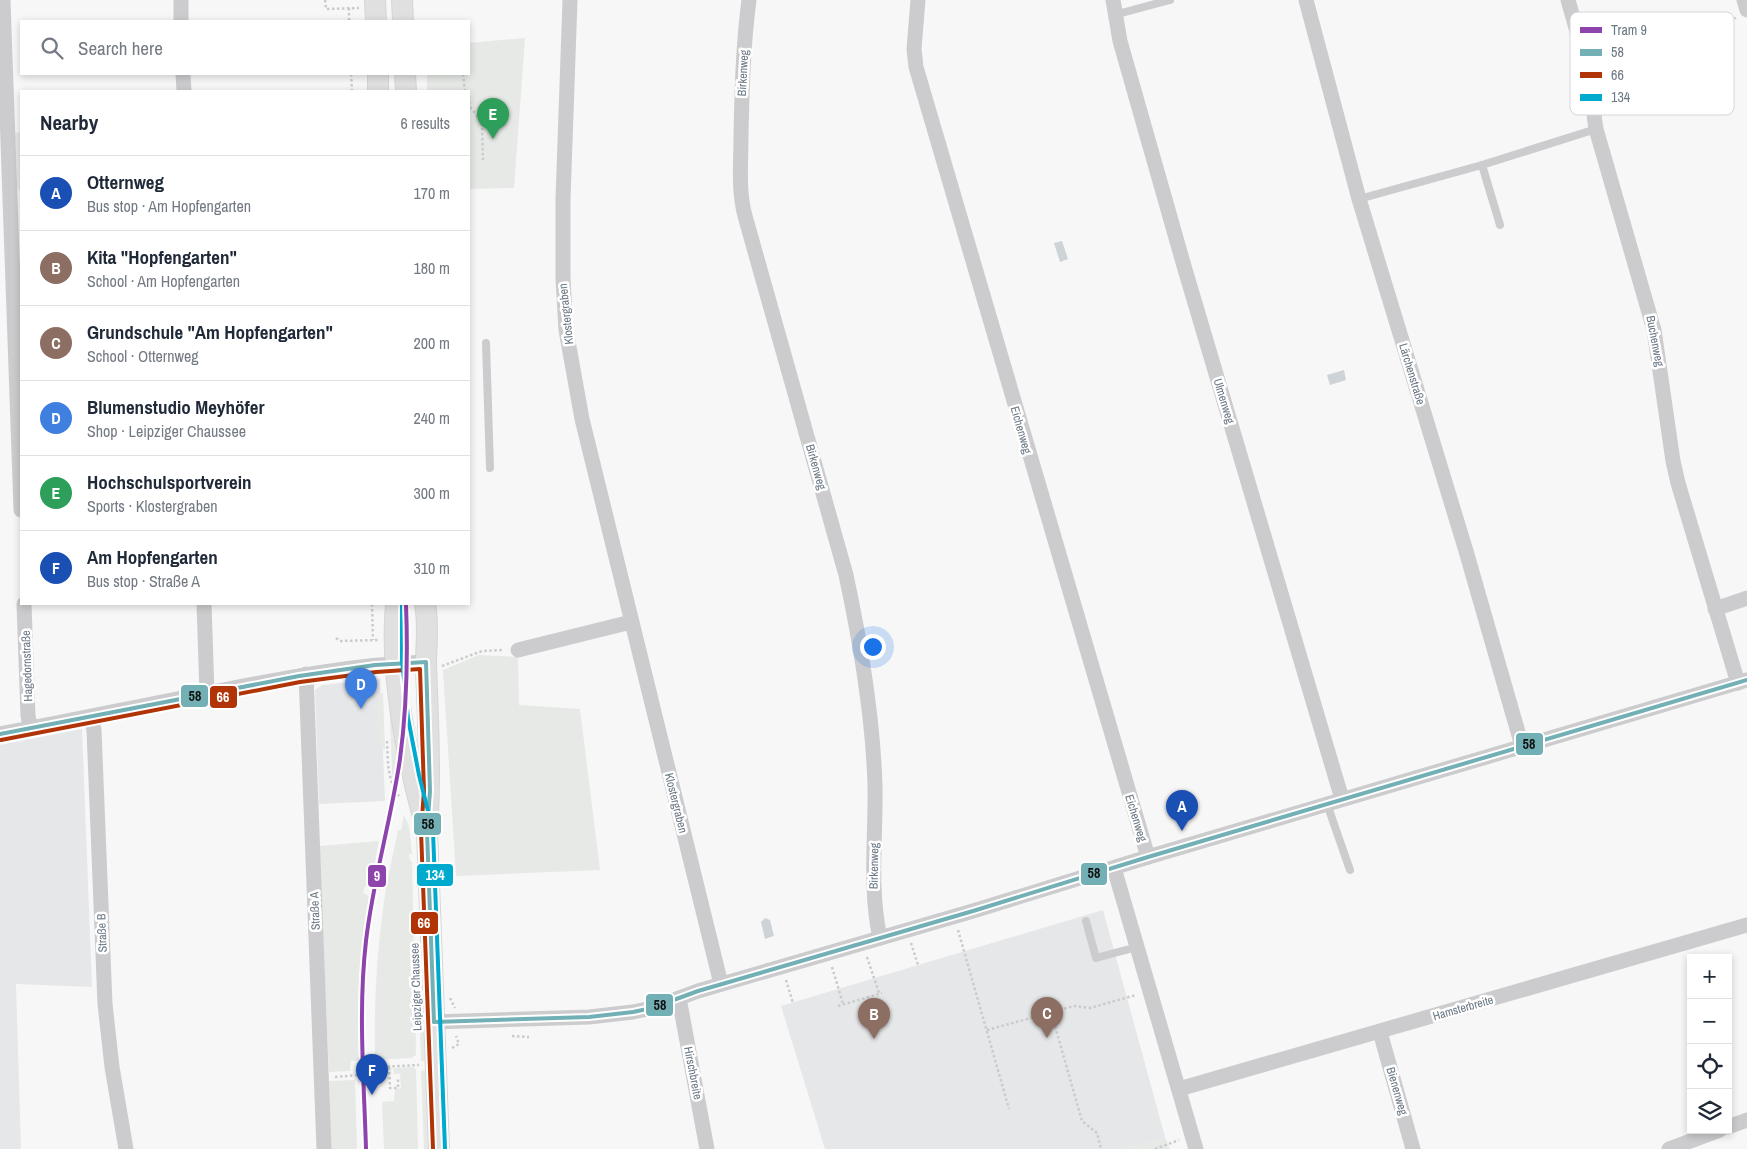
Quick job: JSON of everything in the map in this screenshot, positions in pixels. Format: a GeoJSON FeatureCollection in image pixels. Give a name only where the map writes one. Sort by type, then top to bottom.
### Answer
{"type":"FeatureCollection","features":[{"type":"Feature","properties":{"kind":"main road"},"geometry":{"type":"LineString","coordinates":[[375,0],[376,20]]}},
{"type":"Feature","properties":{"kind":"main road"},"geometry":{"type":"LineString","coordinates":[[402,0],[403,20]]}},
{"type":"Feature","properties":{"kind":"main road"},"geometry":{"type":"LineString","coordinates":[[378,75],[378,90]]}},
{"type":"Feature","properties":{"kind":"main road"},"geometry":{"type":"LineString","coordinates":[[405,75],[406,90]]}},
{"type":"Feature","properties":{"kind":"main road","name":"Leipziger Chaussee"},"geometry":{"type":"LineString","coordinates":[[396,605],[396,664],[399,698],[416,788],[427,831]]}},
{"type":"Feature","properties":{"kind":"main road","name":"Leipziger Chaussee"},"geometry":{"type":"LineString","coordinates":[[425,605],[427,632],[434,664],[427,831],[439,1149]]}},
{"type":"Feature","properties":{"kind":"street"},"geometry":{"type":"LineString","coordinates":[[3,0],[20,479]]}},
{"type":"Feature","properties":{"kind":"street"},"geometry":{"type":"LineString","coordinates":[[181,0],[181,20]]}},
{"type":"Feature","properties":{"kind":"street","name":"Klostergraben"},"geometry":{"type":"LineString","coordinates":[[570,0],[562,231],[562,279],[566,321],[582,419],[721,984]]}},
{"type":"Feature","properties":{"kind":"street","name":"Birkenweg"},"geometry":{"type":"LineString","coordinates":[[750,0],[745,38],[742,96],[741,197],[846,575],[856,623],[871,725],[875,786],[874,897],[880,938]]}},
{"type":"Feature","properties":{"kind":"street","name":"Eichenweg"},"geometry":{"type":"LineString","coordinates":[[918,0],[914,49],[916,67],[1148,857]]}},
{"type":"Feature","properties":{"kind":"street","name":"Lärchenstraße"},"geometry":{"type":"LineString","coordinates":[[1306,0],[1359,199],[1466,551],[1522,746]]}},
{"type":"Feature","properties":{"kind":"street"},"geometry":{"type":"LineString","coordinates":[[1744,0],[1744,13]]}},
{"type":"Feature","properties":{"kind":"street","name":"Ulmenweg"},"geometry":{"type":"LineString","coordinates":[[1114,7],[1123,50],[1334,802]]}},
{"type":"Feature","properties":{"kind":"street"},"geometry":{"type":"LineString","coordinates":[[183,75],[184,90]]}},
{"type":"Feature","properties":{"kind":"street","name":"Buchenweg"},"geometry":{"type":"LineString","coordinates":[[1594,115],[1596,129],[1654,330],[1678,482],[1715,609],[1742,682]]}},
{"type":"Feature","properties":{"kind":"street"},"geometry":{"type":"LineString","coordinates":[[1715,609],[1747,598]]}},
{"type":"Feature","properties":{"kind":"street","name":"Hagedornstraße"},"geometry":{"type":"LineString","coordinates":[[24,605],[28,716],[31,729]]}},
{"type":"Feature","properties":{"kind":"street"},"geometry":{"type":"LineString","coordinates":[[204,605],[207,693]]}},
{"type":"Feature","properties":{"kind":"street"},"geometry":{"type":"LineString","coordinates":[[518,650],[631,622]]}},
{"type":"Feature","properties":{"kind":"street"},"geometry":{"type":"LineString","coordinates":[[0,734],[306,674],[396,664],[434,664]]}},
{"type":"Feature","properties":{"kind":"street","name":"Straße A"},"geometry":{"type":"LineString","coordinates":[[306,674],[324,1149]]}},
{"type":"Feature","properties":{"kind":"street"},"geometry":{"type":"LineString","coordinates":[[434,1022],[606,1016],[652,1008],[721,984],[1742,682]]}},
{"type":"Feature","properties":{"kind":"street","name":"Straße B"},"geometry":{"type":"LineString","coordinates":[[91,717],[94,740],[104,996],[112,1067],[126,1149]]}},
{"type":"Feature","properties":{"kind":"street"},"geometry":{"type":"LineString","coordinates":[[1114,868],[1196,1149]]}},
{"type":"Feature","properties":{"kind":"street","name":"Hamsterbreite"},"geometry":{"type":"LineString","coordinates":[[1179,1090],[1747,924]]}},
{"type":"Feature","properties":{"kind":"street","name":"Hirschbreite"},"geometry":{"type":"LineString","coordinates":[[679,998],[707,1149]]}},
{"type":"Feature","properties":{"kind":"street","name":"Bienenweg"},"geometry":{"type":"LineString","coordinates":[[1380,1032],[1414,1149]]}},
{"type":"Feature","properties":{"kind":"street"},"geometry":{"type":"LineString","coordinates":[[1732,1126],[1747,1120]]}},
{"type":"Feature","properties":{"kind":"street"},"geometry":{"type":"LineString","coordinates":[[1669,1149],[1709,1134]]}},
{"type":"Feature","properties":{"kind":"lane"},"geometry":{"type":"LineString","coordinates":[[1114,7],[1170,0]]}},
{"type":"Feature","properties":{"kind":"lane"},"geometry":{"type":"LineString","coordinates":[[1359,199],[1482,165],[1596,129]]}},
{"type":"Feature","properties":{"kind":"lane"},"geometry":{"type":"LineString","coordinates":[[1482,165],[1500,224]]}},
{"type":"Feature","properties":{"kind":"lane"},"geometry":{"type":"LineString","coordinates":[[486,343],[490,468]]}},
{"type":"Feature","properties":{"kind":"lane"},"geometry":{"type":"LineString","coordinates":[[1334,802],[1350,870]]}},
{"type":"Feature","properties":{"kind":"lane"},"geometry":{"type":"LineString","coordinates":[[1086,921],[1096,958],[1137,947]]}},
{"type":"Feature","properties":{"kind":"path"},"geometry":{"type":"LineString","coordinates":[[326,0],[326,9],[354,8]]}},
{"type":"Feature","properties":{"kind":"path"},"geometry":{"type":"LineString","coordinates":[[349,8],[349,20]]}},
{"type":"Feature","properties":{"kind":"path"},"geometry":{"type":"LineString","coordinates":[[351,75],[352,90]]}},
{"type":"Feature","properties":{"kind":"path"},"geometry":{"type":"LineString","coordinates":[[463,75],[465,90]]}},
{"type":"Feature","properties":{"kind":"path"},"geometry":{"type":"LineString","coordinates":[[470,105],[482,122]]}},
{"type":"Feature","properties":{"kind":"path"},"geometry":{"type":"LineString","coordinates":[[483,160],[482,122],[485,112]]}},
{"type":"Feature","properties":{"kind":"path"},"geometry":{"type":"LineString","coordinates":[[336,638],[340,641],[372,640],[372,605]]}},
{"type":"Feature","properties":{"kind":"path"},"geometry":{"type":"LineString","coordinates":[[434,664],[444,666],[482,651],[518,650]]}},
{"type":"Feature","properties":{"kind":"path"},"geometry":{"type":"LineString","coordinates":[[434,664],[441,675]]}},
{"type":"Feature","properties":{"kind":"path"},"geometry":{"type":"LineString","coordinates":[[387,733],[389,777],[394,790],[403,803]]}},
{"type":"Feature","properties":{"kind":"path"},"geometry":{"type":"LineString","coordinates":[[955,916],[1009,1109]]}},
{"type":"Feature","properties":{"kind":"path"},"geometry":{"type":"LineString","coordinates":[[907,930],[918,965]]}},
{"type":"Feature","properties":{"kind":"path"},"geometry":{"type":"LineString","coordinates":[[838,1006],[880,993],[863,943]]}},
{"type":"Feature","properties":{"kind":"path"},"geometry":{"type":"LineString","coordinates":[[828,953],[843,1004]]}},
{"type":"Feature","properties":{"kind":"path"},"geometry":{"type":"LineString","coordinates":[[782,967],[792,1003]]}},
{"type":"Feature","properties":{"kind":"path"},"geometry":{"type":"LineString","coordinates":[[987,1030],[1074,1006],[1090,1008],[1150,991]]}},
{"type":"Feature","properties":{"kind":"path"},"geometry":{"type":"LineString","coordinates":[[1051,1012],[1082,1121],[1097,1133],[1101,1149]]}},
{"type":"Feature","properties":{"kind":"path"},"geometry":{"type":"LineString","coordinates":[[512,1036],[529,1037]]}},
{"type":"Feature","properties":{"kind":"path"},"geometry":{"type":"LineString","coordinates":[[321,1078],[358,1075],[358,1064],[376,1074],[376,1067],[418,1066],[418,1056]]}},
{"type":"Feature","properties":{"kind":"path"},"geometry":{"type":"LineString","coordinates":[[389,1067],[390,1088],[398,1088],[398,1077]]}},
{"type":"Feature","properties":{"kind":"path"},"geometry":{"type":"LineString","coordinates":[[1155,1149],[1192,1134]]}},
{"type":"Feature","properties":{"kind":"shaded area"},"geometry":{"type":"Polygon","coordinates":[[[525,38],[514,188],[470,189],[470,90],[427,90],[427,75],[470,75],[470,43],[525,38]]]}},
{"type":"Feature","properties":{"kind":"shaded area"},"geometry":{"type":"Polygon","coordinates":[[[20,132],[20,191],[17,187],[15,133],[20,132]]]}},
{"type":"Feature","properties":{"kind":"shaded area"},"geometry":{"type":"Polygon","coordinates":[[[1062,241],[1068,259],[1060,262],[1054,243],[1062,241]]]}},
{"type":"Feature","properties":{"kind":"shaded area"},"geometry":{"type":"Polygon","coordinates":[[[1344,370],[1346,380],[1330,385],[1327,375],[1344,370]]]}},
{"type":"Feature","properties":{"kind":"shaded area"},"geometry":{"type":"Polygon","coordinates":[[[479,655],[518,657],[519,705],[580,709],[600,870],[456,876],[443,670],[479,655]]]}},
{"type":"Feature","properties":{"kind":"shaded area"},"geometry":{"type":"Polygon","coordinates":[[[380,679],[385,801],[319,804],[315,690],[322,685],[380,679]]]}},
{"type":"Feature","properties":{"kind":"shaded area"},"geometry":{"type":"Polygon","coordinates":[[[383,693],[385,749],[380,749],[380,730],[376,726],[378,694],[383,693]]]}},
{"type":"Feature","properties":{"kind":"shaded area"},"geometry":{"type":"Polygon","coordinates":[[[389,693],[400,736],[393,780],[392,770],[389,693]]]}},
{"type":"Feature","properties":{"kind":"shaded area"},"geometry":{"type":"Polygon","coordinates":[[[82,729],[92,987],[16,984],[21,1149],[0,1149],[0,745],[82,729]]]}},
{"type":"Feature","properties":{"kind":"shaded area"},"geometry":{"type":"Polygon","coordinates":[[[404,815],[409,826],[412,854],[409,854],[410,861],[412,861],[416,1055],[411,1058],[375,1060],[376,985],[384,900],[398,830],[401,830],[404,815]]]}},
{"type":"Feature","properties":{"kind":"shaded area"},"geometry":{"type":"Polygon","coordinates":[[[379,841],[370,888],[365,886],[363,893],[369,896],[359,978],[359,1060],[351,1061],[350,1071],[329,1072],[319,846],[379,841]]]}},
{"type":"Feature","properties":{"kind":"shaded area"},"geometry":{"type":"Polygon","coordinates":[[[1103,910],[1165,1137],[1124,1149],[825,1149],[781,1006],[1103,910]]]}},
{"type":"Feature","properties":{"kind":"shaded area"},"geometry":{"type":"Polygon","coordinates":[[[765,918],[770,920],[774,936],[765,939],[761,922],[765,918]]]}},
{"type":"Feature","properties":{"kind":"shaded area"},"geometry":{"type":"Polygon","coordinates":[[[419,1004],[423,1004],[425,1061],[421,1061],[419,1004]]]}},
{"type":"Feature","properties":{"kind":"shaded area"},"geometry":{"type":"Polygon","coordinates":[[[413,1067],[416,1070],[418,1149],[384,1149],[382,1102],[394,1101],[395,1089],[401,1088],[400,1074],[394,1074],[393,1068],[413,1067]]]}},
{"type":"Feature","properties":{"kind":"shaded area"},"geometry":{"type":"Polygon","coordinates":[[[425,1070],[430,1149],[424,1149],[421,1071],[425,1070]]]}},
{"type":"Feature","properties":{"kind":"shaded area"},"geometry":{"type":"Polygon","coordinates":[[[355,1080],[357,1149],[330,1149],[328,1081],[355,1080]]]}},
{"type":"Feature","properties":{"kind":"shaded area"},"geometry":{"type":"Polygon","coordinates":[[[1165,1137],[1170,1149],[1124,1149],[1165,1137]]]}},
{"type":"Feature","properties":{"kind":"tram line","name":"9"},"geometry":{"type":"LineString","coordinates":[[366,1149],[362,993],[369,918],[400,759],[406,681],[406,605]]}},
{"type":"Feature","properties":{"kind":"transit line","name":"134"},"geometry":{"type":"LineString","coordinates":[[402,605],[402,660],[408,718],[419,775],[433,831],[445,1149]]}},
{"type":"Feature","properties":{"kind":"transit line","name":"58"},"geometry":{"type":"LineString","coordinates":[[0,734],[299,676],[375,665],[426,662],[430,791],[427,831],[434,1022]]}},
{"type":"Feature","properties":{"kind":"transit line","name":"66"},"geometry":{"type":"LineString","coordinates":[[1,740],[300,682],[376,672],[420,669],[424,791],[421,831],[433,1149]]}},
{"type":"Feature","properties":{"kind":"transit line","name":"58"},"geometry":{"type":"LineString","coordinates":[[434,1022],[589,1017],[652,1008],[698,991],[1747,680]]}},
{"type":"Feature","properties":{"kind":"place","name":"Hochschulsportverein"},"geometry":{"type":"Point","coordinates":[493,139]}},
{"type":"Feature","properties":{"kind":"place","name":"Blumenstudio Meyhöfer"},"geometry":{"type":"Point","coordinates":[361,709]}},
{"type":"Feature","properties":{"kind":"place","name":"Otternweg"},"geometry":{"type":"Point","coordinates":[1182,831]}},
{"type":"Feature","properties":{"kind":"place","name":"Grundschule \"Am Hopfengarten\""},"geometry":{"type":"Point","coordinates":[1047,1038]}},
{"type":"Feature","properties":{"kind":"place","name":"Kita \"Hopfengarten\""},"geometry":{"type":"Point","coordinates":[874,1039]}},
{"type":"Feature","properties":{"kind":"place","name":"Am Hopfengarten"},"geometry":{"type":"Point","coordinates":[372,1095]}}]}
